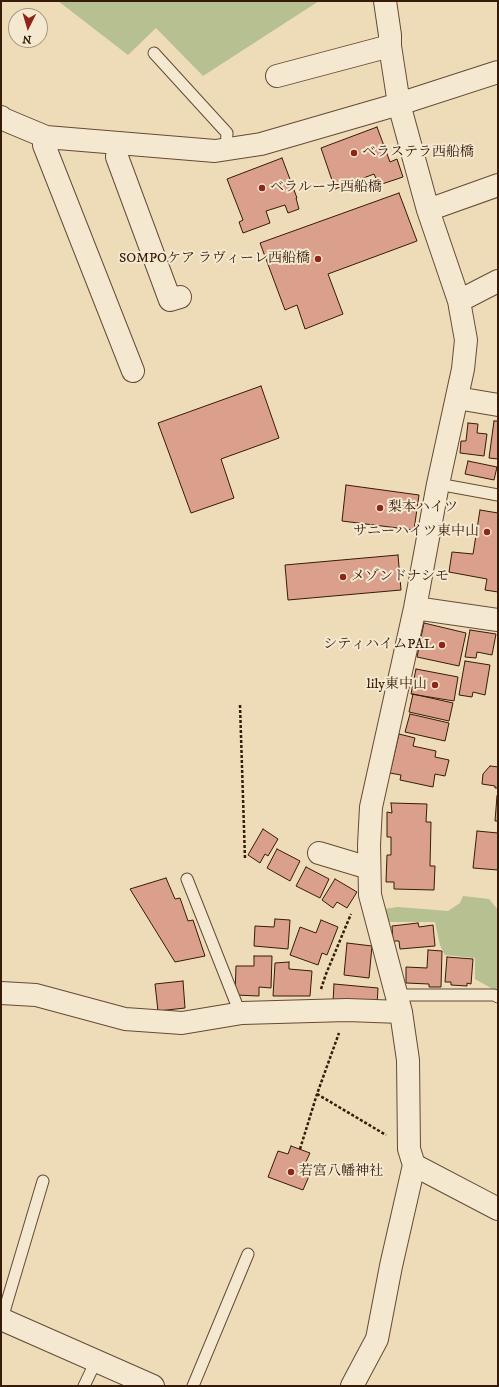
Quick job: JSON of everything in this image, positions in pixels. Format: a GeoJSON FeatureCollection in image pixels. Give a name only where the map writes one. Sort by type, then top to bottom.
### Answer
{"type":"FeatureCollection","features":[{"type":"Feature","properties":{"kind":"street"},"geometry":{"type":"LineString","coordinates":[[352,1386],[377,1339],[411,1157],[408,1060],[399,1004],[370,896],[369,845],[371,807],[415,608],[438,484],[463,369],[466,340],[459,301],[428,210],[399,104],[385,1]]}},
{"type":"Feature","properties":{"kind":"street"},"geometry":{"type":"LineString","coordinates":[[278,76],[390,46]]}},
{"type":"Feature","properties":{"kind":"street"},"geometry":{"type":"LineString","coordinates":[[1,117],[46,137],[215,151],[261,144],[399,104],[498,72]]}},
{"type":"Feature","properties":{"kind":"street"},"geometry":{"type":"LineString","coordinates":[[46,137],[44,145],[134,371]]}},
{"type":"Feature","properties":{"kind":"street"},"geometry":{"type":"LineString","coordinates":[[118,144],[117,157],[170,300],[180,297]]}},
{"type":"Feature","properties":{"kind":"street"},"geometry":{"type":"LineString","coordinates":[[428,210],[498,185]]}},
{"type":"Feature","properties":{"kind":"street"},"geometry":{"type":"LineString","coordinates":[[459,301],[498,281]]}},
{"type":"Feature","properties":{"kind":"street"},"geometry":{"type":"LineString","coordinates":[[457,398],[498,405]]}},
{"type":"Feature","properties":{"kind":"street"},"geometry":{"type":"LineString","coordinates":[[415,608],[498,620]]}},
{"type":"Feature","properties":{"kind":"street"},"geometry":{"type":"LineString","coordinates":[[320,853],[369,868]]}},
{"type":"Feature","properties":{"kind":"street"},"geometry":{"type":"LineString","coordinates":[[1,993],[36,995],[125,1019],[182,1023],[240,1013],[347,1010],[399,1004]]}},
{"type":"Feature","properties":{"kind":"street"},"geometry":{"type":"LineString","coordinates":[[411,1157],[498,1209]]}},
{"type":"Feature","properties":{"kind":"street"},"geometry":{"type":"LineString","coordinates":[[1,1320],[152,1386]]}},
{"type":"Feature","properties":{"kind":"lane"},"geometry":{"type":"LineString","coordinates":[[154,53],[227,133],[226,150]]}},
{"type":"Feature","properties":{"kind":"lane"},"geometry":{"type":"LineString","coordinates":[[438,484],[498,495]]}},
{"type":"Feature","properties":{"kind":"lane"},"geometry":{"type":"LineString","coordinates":[[187,879],[240,1013]]}},
{"type":"Feature","properties":{"kind":"lane"},"geometry":{"type":"LineString","coordinates":[[399,1004],[494,995],[498,997]]}},
{"type":"Feature","properties":{"kind":"lane"},"geometry":{"type":"LineString","coordinates":[[1,1320],[43,1181]]}},
{"type":"Feature","properties":{"kind":"lane"},"geometry":{"type":"LineString","coordinates":[[193,1386],[248,1254]]}},
{"type":"Feature","properties":{"kind":"lane"},"geometry":{"type":"LineString","coordinates":[[84,1386],[96,1361]]}},
{"type":"Feature","properties":{"kind":"path"},"geometry":{"type":"LineString","coordinates":[[240,705],[245,859]]}},
{"type":"Feature","properties":{"kind":"path"},"geometry":{"type":"LineString","coordinates":[[315,1010],[326,974],[350,914],[370,896]]}},
{"type":"Feature","properties":{"kind":"path"},"geometry":{"type":"LineString","coordinates":[[300,1149],[317,1094],[347,1010]]}},
{"type":"Feature","properties":{"kind":"path"},"geometry":{"type":"LineString","coordinates":[[317,1094],[411,1157]]}},
{"type":"Feature","properties":{"kind":"green space"},"geometry":{"type":"Polygon","coordinates":[[[58,1],[319,1],[203,76],[156,28],[128,55],[58,1]]]}},
{"type":"Feature","properties":{"kind":"green space"},"geometry":{"type":"Polygon","coordinates":[[[463,896],[489,899],[498,910],[498,992],[475,979],[475,958],[445,955],[440,945],[435,922],[388,922],[384,909],[398,907],[448,911],[460,903],[463,896]]]}},
{"type":"Feature","properties":{"kind":"building","name":"ベラステラ西船橋"},"geometry":{"type":"Polygon","coordinates":[[[377,127],[390,162],[397,159],[403,177],[379,185],[374,174],[335,189],[321,148],[377,127]]]}},
{"type":"Feature","properties":{"kind":"building","name":"ベラルーナ西船橋"},"geometry":{"type":"Polygon","coordinates":[[[282,158],[297,198],[299,209],[288,213],[285,205],[266,211],[270,223],[243,233],[239,222],[243,220],[227,179],[282,158]]]}},
{"type":"Feature","properties":{"kind":"building","name":"SOMPOケア ラヴィーレ西船橋"},"geometry":{"type":"Polygon","coordinates":[[[399,193],[417,241],[328,274],[343,314],[305,329],[297,305],[285,310],[260,243],[399,193]]]}},
{"type":"Feature","properties":{"kind":"building"},"geometry":{"type":"Polygon","coordinates":[[[261,386],[279,438],[221,459],[234,498],[191,513],[158,423],[261,386]]]}},
{"type":"Feature","properties":{"kind":"building"},"geometry":{"type":"Polygon","coordinates":[[[494,421],[498,421],[498,459],[489,458],[494,421]]]}},
{"type":"Feature","properties":{"kind":"building"},"geometry":{"type":"Polygon","coordinates":[[[468,423],[478,424],[477,433],[487,434],[484,456],[460,453],[461,441],[466,441],[468,423]]]}},
{"type":"Feature","properties":{"kind":"building"},"geometry":{"type":"Polygon","coordinates":[[[468,461],[497,467],[494,480],[465,474],[468,461]]]}},
{"type":"Feature","properties":{"kind":"building","name":"梨本ハイツ"},"geometry":{"type":"Polygon","coordinates":[[[346,485],[419,495],[414,530],[342,521],[346,485]]]}},
{"type":"Feature","properties":{"kind":"building","name":"サニーハイツ東中山"},"geometry":{"type":"Polygon","coordinates":[[[480,510],[498,513],[498,592],[485,590],[487,579],[449,572],[452,552],[473,554],[480,510]]]}},
{"type":"Feature","properties":{"kind":"building","name":"メゾンドナシモ"},"geometry":{"type":"Polygon","coordinates":[[[398,555],[401,590],[288,600],[285,565],[398,555]]]}},
{"type":"Feature","properties":{"kind":"building","name":"シティハイムPAL"},"geometry":{"type":"Polygon","coordinates":[[[424,623],[466,633],[459,666],[417,657],[424,623]]]}},
{"type":"Feature","properties":{"kind":"building"},"geometry":{"type":"Polygon","coordinates":[[[470,630],[496,634],[492,655],[477,652],[476,658],[465,657],[470,630]]]}},
{"type":"Feature","properties":{"kind":"building"},"geometry":{"type":"Polygon","coordinates":[[[465,661],[490,665],[485,695],[473,692],[472,697],[459,695],[465,661]]]}},
{"type":"Feature","properties":{"kind":"building","name":"lily東中山"},"geometry":{"type":"Polygon","coordinates":[[[416,669],[458,677],[454,701],[411,694],[416,669]]]}},
{"type":"Feature","properties":{"kind":"building"},"geometry":{"type":"Polygon","coordinates":[[[413,694],[453,703],[449,721],[409,712],[413,694]]]}},
{"type":"Feature","properties":{"kind":"building"},"geometry":{"type":"Polygon","coordinates":[[[410,714],[449,723],[445,741],[405,732],[410,714]]]}},
{"type":"Feature","properties":{"kind":"building"},"geometry":{"type":"Polygon","coordinates":[[[399,734],[415,738],[413,746],[436,751],[435,757],[449,760],[445,776],[435,774],[433,787],[400,780],[401,775],[390,773],[399,734]]]}},
{"type":"Feature","properties":{"kind":"building"},"geometry":{"type":"Polygon","coordinates":[[[490,766],[498,767],[498,788],[495,788],[495,786],[482,784],[483,774],[490,766]]]}},
{"type":"Feature","properties":{"kind":"building"},"geometry":{"type":"Polygon","coordinates":[[[497,796],[498,821],[495,821],[497,796]]]}},
{"type":"Feature","properties":{"kind":"building"},"geometry":{"type":"Polygon","coordinates":[[[391,803],[427,804],[426,822],[431,822],[430,866],[435,866],[434,890],[394,889],[394,882],[386,882],[387,855],[391,855],[391,837],[387,837],[387,812],[392,813],[391,803]]]}},
{"type":"Feature","properties":{"kind":"building"},"geometry":{"type":"Polygon","coordinates":[[[263,829],[278,839],[268,856],[265,854],[260,863],[248,855],[263,829]]]}},
{"type":"Feature","properties":{"kind":"building"},"geometry":{"type":"Polygon","coordinates":[[[477,831],[498,833],[498,870],[473,868],[477,831]]]}},
{"type":"Feature","properties":{"kind":"building"},"geometry":{"type":"Polygon","coordinates":[[[277,849],[300,861],[290,881],[267,868],[277,849]]]}},
{"type":"Feature","properties":{"kind":"building"},"geometry":{"type":"Polygon","coordinates":[[[306,867],[329,879],[320,898],[296,886],[306,867]]]}},
{"type":"Feature","properties":{"kind":"building"},"geometry":{"type":"Polygon","coordinates":[[[166,878],[175,899],[180,898],[188,921],[193,920],[205,956],[175,962],[130,889],[166,878]]]}},
{"type":"Feature","properties":{"kind":"building"},"geometry":{"type":"Polygon","coordinates":[[[335,879],[357,892],[347,908],[337,902],[333,908],[322,900],[335,879]]]}},
{"type":"Feature","properties":{"kind":"building"},"geometry":{"type":"Polygon","coordinates":[[[275,919],[290,920],[288,949],[254,946],[255,926],[274,927],[275,919]]]}},
{"type":"Feature","properties":{"kind":"building"},"geometry":{"type":"Polygon","coordinates":[[[321,920],[338,927],[327,955],[322,953],[318,965],[290,955],[300,927],[316,933],[321,920]]]}},
{"type":"Feature","properties":{"kind":"building"},"geometry":{"type":"Polygon","coordinates":[[[418,923],[419,927],[433,925],[435,946],[400,949],[399,941],[393,941],[392,926],[418,923]]]}},
{"type":"Feature","properties":{"kind":"building"},"geometry":{"type":"Polygon","coordinates":[[[347,943],[372,946],[369,978],[344,975],[347,943]]]}},
{"type":"Feature","properties":{"kind":"building"},"geometry":{"type":"Polygon","coordinates":[[[428,950],[442,951],[441,987],[429,987],[429,984],[406,983],[406,967],[427,968],[428,950]]]}},
{"type":"Feature","properties":{"kind":"building"},"geometry":{"type":"Polygon","coordinates":[[[254,956],[272,956],[271,988],[259,987],[259,996],[235,995],[236,966],[254,966],[254,956]]]}},
{"type":"Feature","properties":{"kind":"building"},"geometry":{"type":"Polygon","coordinates":[[[447,957],[473,959],[471,984],[467,983],[467,986],[451,985],[451,982],[445,982],[447,957]]]}},
{"type":"Feature","properties":{"kind":"building"},"geometry":{"type":"Polygon","coordinates":[[[289,962],[289,969],[312,971],[310,996],[273,996],[275,963],[289,962]]]}},
{"type":"Feature","properties":{"kind":"building"},"geometry":{"type":"Polygon","coordinates":[[[183,981],[185,1008],[158,1011],[155,984],[183,981]]]}},
{"type":"Feature","properties":{"kind":"building"},"geometry":{"type":"Polygon","coordinates":[[[334,984],[378,988],[377,1006],[333,1002],[334,984]]]}},
{"type":"Feature","properties":{"kind":"building"},"geometry":{"type":"Polygon","coordinates":[[[291,1146],[310,1153],[305,1164],[313,1167],[303,1190],[268,1177],[278,1151],[288,1154],[291,1146]]]}},
{"type":"Feature","properties":{"kind":"place","name":"ベラステラ西船橋"},"geometry":{"type":"Point","coordinates":[354,153]}},
{"type":"Feature","properties":{"kind":"place","name":"ベラルーナ西船橋"},"geometry":{"type":"Point","coordinates":[262,188]}},
{"type":"Feature","properties":{"kind":"place","name":"SOMPOケア ラヴィーレ西船橋"},"geometry":{"type":"Point","coordinates":[318,259]}},
{"type":"Feature","properties":{"kind":"place","name":"梨本ハイツ"},"geometry":{"type":"Point","coordinates":[380,508]}},
{"type":"Feature","properties":{"kind":"place","name":"サニーハイツ東中山"},"geometry":{"type":"Point","coordinates":[487,532]}},
{"type":"Feature","properties":{"kind":"place","name":"メゾンドナシモ"},"geometry":{"type":"Point","coordinates":[343,577]}},
{"type":"Feature","properties":{"kind":"place","name":"シティハイムPAL"},"geometry":{"type":"Point","coordinates":[442,645]}},
{"type":"Feature","properties":{"kind":"place","name":"lily東中山"},"geometry":{"type":"Point","coordinates":[435,685]}},
{"type":"Feature","properties":{"kind":"place","name":"若宮八幡神社"},"geometry":{"type":"Point","coordinates":[291,1172]}}]}
